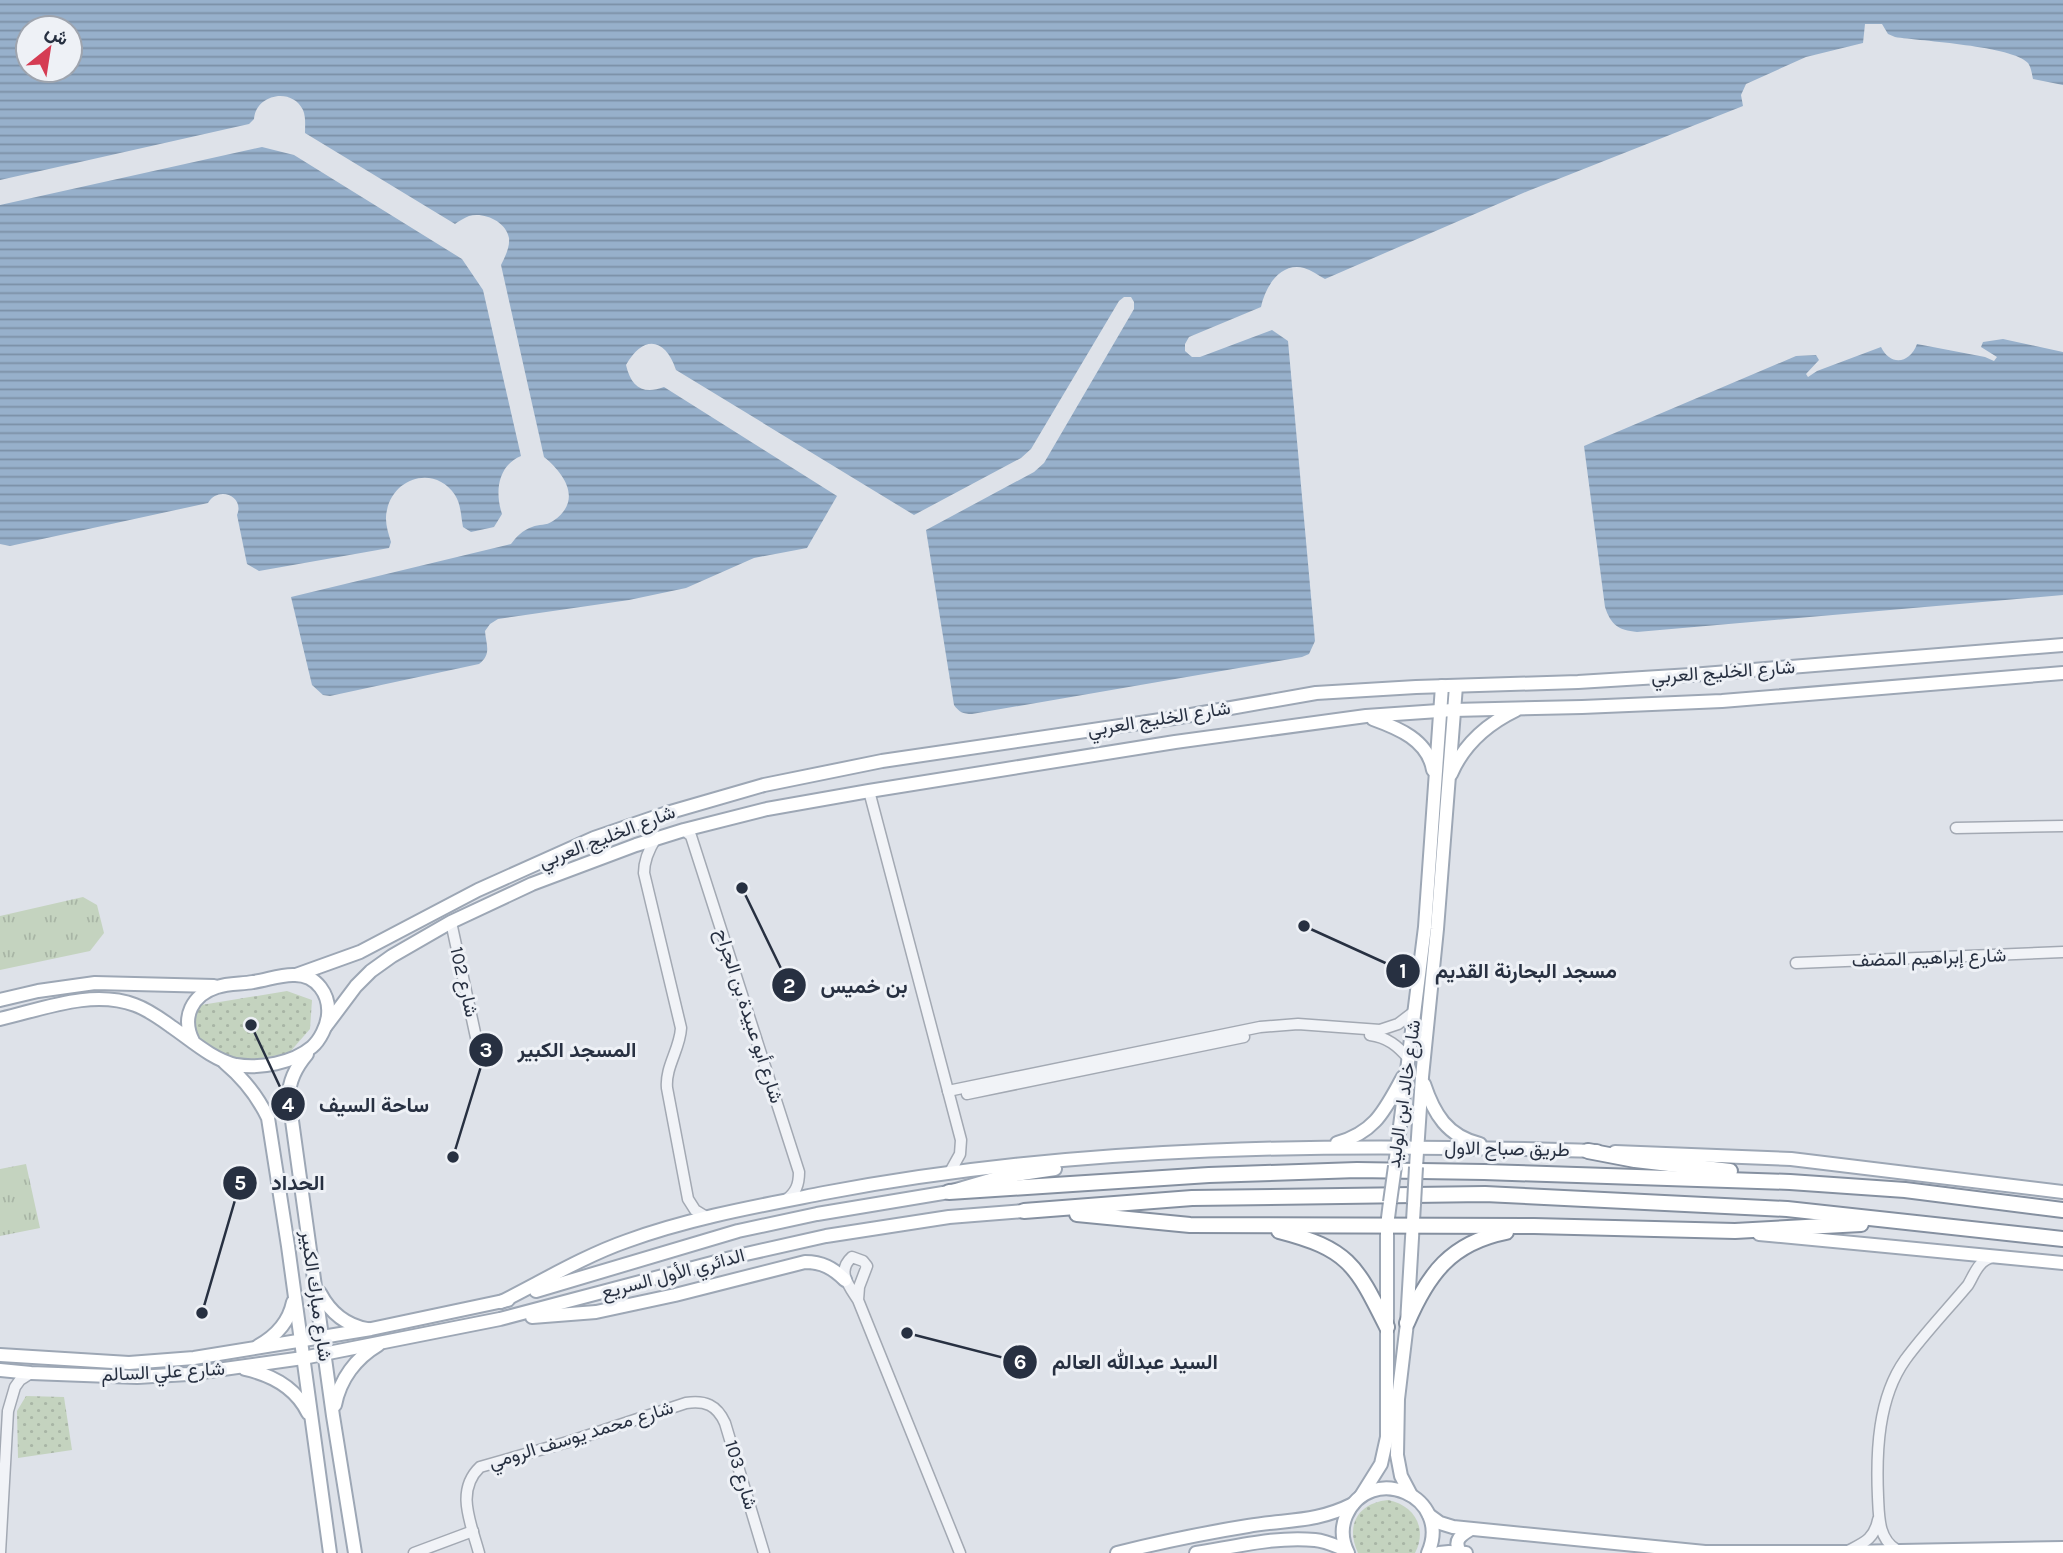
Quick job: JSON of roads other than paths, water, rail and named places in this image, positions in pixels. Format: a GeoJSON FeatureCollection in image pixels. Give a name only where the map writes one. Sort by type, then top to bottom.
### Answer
{"type":"FeatureCollection","features":[{"type":"Feature","properties":{"kind":"highway"},"geometry":{"type":"LineString","coordinates":[[1588,1151],[1635,1160],[1752,1173],[1790,1182]]}},
{"type":"Feature","properties":{"kind":"highway","name":"طريق صباح الاول"},"geometry":{"type":"LineString","coordinates":[[949,1192],[1209,1175],[1357,1170],[1790,1182],[1905,1191],[2063,1210]]}},
{"type":"Feature","properties":{"kind":"highway"},"geometry":{"type":"LineString","coordinates":[[1024,1211],[1192,1198],[1485,1194],[1787,1209],[2063,1239]]}},
{"type":"Feature","properties":{"kind":"highway"},"geometry":{"type":"LineString","coordinates":[[1041,1210],[1190,1225],[1257,1226],[1534,1226],[1735,1231],[1902,1222]]}},
{"type":"Feature","properties":{"kind":"highway"},"geometry":{"type":"LineString","coordinates":[[1257,1226],[1310,1240],[1343,1257],[1360,1276],[1387,1327]]}},
{"type":"Feature","properties":{"kind":"highway"},"geometry":{"type":"LineString","coordinates":[[1407,1323],[1429,1279],[1458,1251],[1482,1237],[1534,1226]]}},
{"type":"Feature","properties":{"kind":"main road","name":"شارع الخليج العربي"},"geometry":{"type":"LineString","coordinates":[[296,975],[360,952],[478,890],[594,838],[667,813],[764,785],[882,761],[1316,694],[1691,675],[2063,645]]}},
{"type":"Feature","properties":{"kind":"main road","name":"شارع الخليج العربي"},"geometry":{"type":"LineString","coordinates":[[326,1026],[356,986],[371,971],[391,956],[450,922],[532,884],[656,838],[768,809],[1202,738],[1366,716],[1722,701],[2063,673]]}},
{"type":"Feature","properties":{"kind":"main road","name":"شارع خالد ابن الوليد"},"geometry":{"type":"LineString","coordinates":[[1429,1515],[1411,1494],[1401,1476],[1397,1455],[1398,1399],[1407,1323],[1422,1077],[1437,929],[1447,711],[1442,686]]}},
{"type":"Feature","properties":{"kind":"main road","name":"شارع خالد ابن الوليد"},"geometry":{"type":"LineString","coordinates":[[1447,711],[1456,686]]}},
{"type":"Feature","properties":{"kind":"main road"},"geometry":{"type":"LineString","coordinates":[[1366,716],[1395,726],[1410,735],[1427,754],[1442,781],[1480,733],[1503,716],[1520,708]]}},
{"type":"Feature","properties":{"kind":"main road","name":"شارع خالد ابن الوليد"},"geometry":{"type":"LineString","coordinates":[[1347,1551],[1343,1541],[1344,1521],[1377,1473],[1385,1452],[1387,1226],[1442,781]]}},
{"type":"Feature","properties":{"kind":"main road"},"geometry":{"type":"LineString","coordinates":[[0,1000],[38,991],[95,983],[218,986],[296,975],[317,983],[326,994],[328,1007],[326,1026],[314,1045],[295,1058],[273,1063],[237,1065],[222,1060],[148,1011],[120,1001],[94,999],[0,1019]]}},
{"type":"Feature","properties":{"kind":"main road"},"geometry":{"type":"LineString","coordinates":[[193,1041],[187,1028],[190,1009],[198,997],[218,986]]}},
{"type":"Feature","properties":{"kind":"main road","name":"شارع مبارك الكبير"},"geometry":{"type":"LineString","coordinates":[[314,1045],[295,1070],[289,1092],[333,1416],[355,1553]]}},
{"type":"Feature","properties":{"kind":"main road","name":"شارع مبارك الكبير"},"geometry":{"type":"LineString","coordinates":[[222,1060],[243,1078],[260,1100],[268,1118],[330,1553]]}},
{"type":"Feature","properties":{"kind":"main road"},"geometry":{"type":"LineString","coordinates":[[1323,1146],[1348,1140],[1367,1130],[1383,1114],[1408,1065]]}},
{"type":"Feature","properties":{"kind":"main road"},"geometry":{"type":"LineString","coordinates":[[1422,1077],[1431,1103],[1445,1126],[1466,1141],[1493,1148]]}},
{"type":"Feature","properties":{"kind":"main road","name":"طريق صباح الاول"},"geometry":{"type":"LineString","coordinates":[[950,1172],[1192,1150],[1397,1146],[1791,1159],[2063,1192]]}},
{"type":"Feature","properties":{"kind":"main road","name":"الدائري الأول السريع"},"geometry":{"type":"LineString","coordinates":[[322,1338],[500,1302],[738,1231],[817,1214],[949,1192],[997,1178],[1192,1150]]}},
{"type":"Feature","properties":{"kind":"main road"},"geometry":{"type":"LineString","coordinates":[[277,1173],[280,1158],[288,1157],[292,1160],[302,1197]]}},
{"type":"Feature","properties":{"kind":"main road","name":"الدائري الأول السريع"},"geometry":{"type":"LineString","coordinates":[[500,1302],[610,1247],[662,1230],[785,1201],[950,1172]]}},
{"type":"Feature","properties":{"kind":"main road","name":"الدائري الأول السريع"},"geometry":{"type":"LineString","coordinates":[[325,1354],[500,1319],[746,1254],[826,1236],[949,1217],[1024,1211]]}},
{"type":"Feature","properties":{"kind":"main road"},"geometry":{"type":"LineString","coordinates":[[1735,1231],[2063,1263]]}},
{"type":"Feature","properties":{"kind":"main road"},"geometry":{"type":"LineString","coordinates":[[500,1319],[596,1312],[805,1262],[825,1265],[845,1280]]}},
{"type":"Feature","properties":{"kind":"main road"},"geometry":{"type":"LineString","coordinates":[[316,1284],[325,1303],[341,1318],[360,1328],[371,1329]]}},
{"type":"Feature","properties":{"kind":"main road"},"geometry":{"type":"LineString","coordinates":[[242,1350],[256,1347],[278,1332],[292,1308],[294,1294]]}},
{"type":"Feature","properties":{"kind":"main road","name":"شارع علي السالم"},"geometry":{"type":"LineString","coordinates":[[0,1355],[129,1363],[194,1358],[322,1338]]}},
{"type":"Feature","properties":{"kind":"main road"},"geometry":{"type":"LineString","coordinates":[[333,1416],[337,1397],[349,1372],[359,1359],[383,1342]]}},
{"type":"Feature","properties":{"kind":"main road","name":"شارع علي السالم"},"geometry":{"type":"LineString","coordinates":[[0,1370],[137,1377],[231,1369],[325,1354]]}},
{"type":"Feature","properties":{"kind":"main road"},"geometry":{"type":"LineString","coordinates":[[231,1369],[260,1372],[286,1385],[296,1395],[311,1420]]}},
{"type":"Feature","properties":{"kind":"main road"},"geometry":{"type":"LineString","coordinates":[[1117,1553],[1173,1538],[1323,1517],[1381,1488],[1411,1494]]}},
{"type":"Feature","properties":{"kind":"main road"},"geometry":{"type":"LineString","coordinates":[[1429,1515],[1440,1523],[1453,1527],[1705,1552],[2063,1548]]}},
{"type":"Feature","properties":{"kind":"main road"},"geometry":{"type":"LineString","coordinates":[[1428,1553],[1433,1532],[1429,1515]]}},
{"type":"Feature","properties":{"kind":"main road"},"geometry":{"type":"LineString","coordinates":[[1289,1522],[1297,1530],[1293,1540]]}},
{"type":"Feature","properties":{"kind":"main road"},"geometry":{"type":"LineString","coordinates":[[1460,1552],[1456,1546],[1457,1541],[1471,1529]]}},
{"type":"Feature","properties":{"kind":"main road"},"geometry":{"type":"LineString","coordinates":[[1196,1553],[1293,1540],[1325,1542],[1347,1551]]}},
{"type":"Feature","properties":{"kind":"main road"},"geometry":{"type":"LineString","coordinates":[[1439,1553],[1466,1553]]}},
{"type":"Feature","properties":{"kind":"street"},"geometry":{"type":"LineString","coordinates":[[869,791],[961,1147],[958,1160],[950,1172]]}},
{"type":"Feature","properties":{"kind":"street"},"geometry":{"type":"LineString","coordinates":[[1956,828],[2063,826]]}},
{"type":"Feature","properties":{"kind":"street","name":"شارع أبو عبيدة بن الجراح"},"geometry":{"type":"LineString","coordinates":[[684,830],[691,836],[799,1172],[794,1194],[785,1201]]}},
{"type":"Feature","properties":{"kind":"street"},"geometry":{"type":"LineString","coordinates":[[656,838],[647,855],[644,873],[681,1028],[681,1036],[667,1075],[667,1088],[688,1199],[695,1210],[708,1218]]}},
{"type":"Feature","properties":{"kind":"street","name":"شارع 102"},"geometry":{"type":"LineString","coordinates":[[450,922],[477,1042]]}},
{"type":"Feature","properties":{"kind":"street","name":"شارع إبراهيم المضف"},"geometry":{"type":"LineString","coordinates":[[1796,963],[2063,952]]}},
{"type":"Feature","properties":{"kind":"street"},"geometry":{"type":"LineString","coordinates":[[1374,1033],[1398,1024],[1415,1011]]}},
{"type":"Feature","properties":{"kind":"street"},"geometry":{"type":"LineString","coordinates":[[948,1094],[1260,1027],[1298,1024],[1374,1033],[1393,1043],[1408,1065]]}},
{"type":"Feature","properties":{"kind":"street"},"geometry":{"type":"LineString","coordinates":[[1897,1550],[1884,1538],[1879,1516],[1877,1463],[1882,1419],[1904,1362],[1971,1280],[1970,1265],[1964,1257],[1955,1252]]}},
{"type":"Feature","properties":{"kind":"street"},"geometry":{"type":"LineString","coordinates":[[1972,1274],[1987,1259],[1997,1256]]}},
{"type":"Feature","properties":{"kind":"street"},"geometry":{"type":"LineString","coordinates":[[859,1300],[859,1287],[867,1266],[863,1261],[852,1257],[847,1261],[845,1280],[859,1300],[960,1553]]}},
{"type":"Feature","properties":{"kind":"street"},"geometry":{"type":"LineString","coordinates":[[0,1553],[8,1411],[15,1387],[31,1373]]}},
{"type":"Feature","properties":{"kind":"street","name":"شارع محمد يوسف الرومي"},"geometry":{"type":"LineString","coordinates":[[479,1553],[465,1493],[470,1478],[480,1466],[571,1441],[677,1405],[702,1401],[708,1404]]}},
{"type":"Feature","properties":{"kind":"street","name":"شارع 103"},"geometry":{"type":"LineString","coordinates":[[708,1404],[721,1415],[725,1423],[764,1553]]}},
{"type":"Feature","properties":{"kind":"street"},"geometry":{"type":"LineString","coordinates":[[1846,1552],[1874,1535],[1879,1516]]}},
{"type":"Feature","properties":{"kind":"street"},"geometry":{"type":"LineString","coordinates":[[414,1553],[473,1531]]}},
{"type":"Feature","properties":{"kind":"water"},"geometry":{"type":"Polygon","coordinates":[[[0,0],[2063,0],[2063,85],[2033,79],[2028,63],[2005,52],[1895,37],[1888,34],[1882,24],[1865,24],[1863,43],[1806,57],[1746,84],[1741,95],[1743,106],[1528,191],[1325,279],[1304,268],[1295,267],[1281,272],[1270,284],[1261,307],[1189,337],[1185,351],[1192,357],[1200,357],[1272,330],[1288,341],[1315,641],[1309,654],[972,714],[962,712],[954,705],[926,530],[1034,472],[1044,463],[1134,309],[1131,297],[1124,297],[1119,301],[1031,449],[1021,458],[914,515],[676,370],[666,351],[660,346],[653,344],[639,348],[626,365],[631,379],[639,387],[650,390],[664,387],[837,496],[807,548],[754,558],[686,588],[629,600],[498,619],[485,631],[487,653],[479,664],[330,696],[323,695],[312,685],[291,597],[511,544],[526,530],[548,524],[562,513],[567,505],[568,488],[558,471],[544,457],[501,265],[509,245],[504,227],[488,217],[475,215],[455,224],[305,133],[303,110],[291,98],[275,96],[267,99],[256,110],[254,119],[249,124],[0,180],[0,0]]]}},
{"type":"Feature","properties":{"kind":"water"},"geometry":{"type":"Polygon","coordinates":[[[262,147],[294,155],[462,259],[483,290],[521,456],[507,466],[503,473],[499,489],[502,514],[494,527],[471,532],[463,527],[460,506],[455,495],[447,486],[427,478],[406,483],[391,499],[386,518],[391,542],[389,548],[259,571],[247,564],[237,503],[224,494],[208,503],[10,546],[0,544],[0,205],[262,147]]]}},
{"type":"Feature","properties":{"kind":"water"},"geometry":{"type":"Polygon","coordinates":[[[2003,339],[2063,352],[2063,595],[1637,632],[1620,628],[1610,618],[1605,607],[1584,446],[1796,356],[1816,355],[1819,360],[1806,374],[1808,377],[1817,371],[1881,347],[1895,360],[1905,359],[1917,344],[1994,361],[1997,357],[1981,347],[1983,342],[2003,339]]]}},
{"type":"Feature","properties":{"kind":"place","name":"بن خميس"},"geometry":{"type":"Point","coordinates":[742,888]}},
{"type":"Feature","properties":{"kind":"place","name":"مسجد البحارنة القديم"},"geometry":{"type":"Point","coordinates":[1304,926]}},
{"type":"Feature","properties":{"kind":"place","name":"ساحة السيف"},"geometry":{"type":"Point","coordinates":[251,1025]}},
{"type":"Feature","properties":{"kind":"place","name":"المسجد الكبير"},"geometry":{"type":"Point","coordinates":[453,1157]}},
{"type":"Feature","properties":{"kind":"place","name":"الحداد"},"geometry":{"type":"Point","coordinates":[202,1313]}},
{"type":"Feature","properties":{"kind":"place","name":"السيد عبدالله العالم"},"geometry":{"type":"Point","coordinates":[907,1333]}}]}
